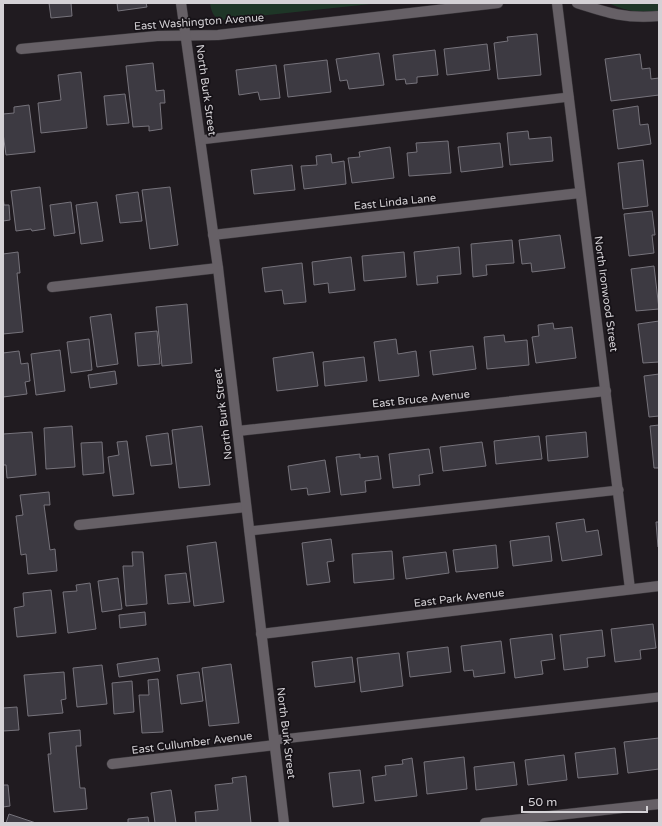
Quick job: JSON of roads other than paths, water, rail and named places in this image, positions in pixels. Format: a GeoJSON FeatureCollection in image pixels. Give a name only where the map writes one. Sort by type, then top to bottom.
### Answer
{"type":"FeatureCollection","features":[{"type":"Feature","properties":{"kind":"street","name":"North Burk Street"},"geometry":{"type":"LineString","coordinates":[[182,3],[218,268],[284,823]]}},
{"type":"Feature","properties":{"kind":"street","name":"East Washington Avenue"},"geometry":{"type":"LineString","coordinates":[[21,49],[157,36],[218,35],[498,3]]}},
{"type":"Feature","properties":{"kind":"street","name":"North Ironwood Street"},"geometry":{"type":"LineString","coordinates":[[558,3],[580,193],[619,490],[630,589]]}},
{"type":"Feature","properties":{"kind":"street"},"geometry":{"type":"LineString","coordinates":[[577,3],[613,14],[641,18],[659,16]]}},
{"type":"Feature","properties":{"kind":"street","name":"East Linda Lane"},"geometry":{"type":"LineString","coordinates":[[213,235],[580,193]]}},
{"type":"Feature","properties":{"kind":"street"},"geometry":{"type":"LineString","coordinates":[[52,286],[218,268]]}},
{"type":"Feature","properties":{"kind":"street","name":"East Bruce Avenue"},"geometry":{"type":"LineString","coordinates":[[238,431],[606,391]]}},
{"type":"Feature","properties":{"kind":"street"},"geometry":{"type":"LineString","coordinates":[[79,525],[246,507]]}},
{"type":"Feature","properties":{"kind":"street","name":"East Park Avenue"},"geometry":{"type":"LineString","coordinates":[[261,634],[659,586]]}},
{"type":"Feature","properties":{"kind":"street","name":"East Cullumber Avenue"},"geometry":{"type":"LineString","coordinates":[[112,764],[275,742]]}},
{"type":"Feature","properties":{"kind":"street"},"geometry":{"type":"LineString","coordinates":[[485,823],[659,804]]}},
{"type":"Feature","properties":{"kind":"lane"},"geometry":{"type":"LineString","coordinates":[[200,140],[569,98]]}},
{"type":"Feature","properties":{"kind":"lane"},"geometry":{"type":"LineString","coordinates":[[249,531],[619,490]]}},
{"type":"Feature","properties":{"kind":"lane"},"geometry":{"type":"LineString","coordinates":[[275,742],[659,697]]}}]}
